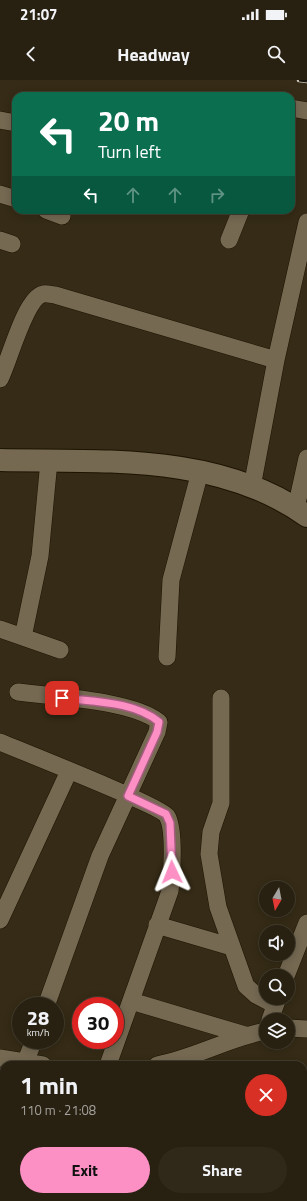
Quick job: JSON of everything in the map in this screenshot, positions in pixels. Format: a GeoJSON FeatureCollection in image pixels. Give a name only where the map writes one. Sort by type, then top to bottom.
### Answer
{"type":"FeatureCollection","features":[{"type":"Feature","properties":{"kind":"street"},"geometry":{"type":"LineString","coordinates":[[295,109],[307,111]]}},
{"type":"Feature","properties":{"kind":"street"},"geometry":{"type":"LineString","coordinates":[[0,120],[12,122]]}},
{"type":"Feature","properties":{"kind":"street"},"geometry":{"type":"LineString","coordinates":[[0,194],[12,198]]}},
{"type":"Feature","properties":{"kind":"street"},"geometry":{"type":"LineString","coordinates":[[57,214],[62,216]]}},
{"type":"Feature","properties":{"kind":"street"},"geometry":{"type":"LineString","coordinates":[[229,240],[239,214]]}},
{"type":"Feature","properties":{"kind":"street"},"geometry":{"type":"LineString","coordinates":[[252,487],[276,360],[307,222]]}},
{"type":"Feature","properties":{"kind":"street"},"geometry":{"type":"LineString","coordinates":[[0,379],[25,314],[35,298],[43,294],[55,295],[276,360]]}},
{"type":"Feature","properties":{"kind":"street"},"geometry":{"type":"LineString","coordinates":[[0,460],[141,463],[212,474],[252,487],[301,512],[307,458]]}},
{"type":"Feature","properties":{"kind":"street"},"geometry":{"type":"LineString","coordinates":[[24,637],[40,556],[49,461]]}},
{"type":"Feature","properties":{"kind":"street"},"geometry":{"type":"LineString","coordinates":[[167,657],[171,580],[200,472]]}},
{"type":"Feature","properties":{"kind":"street"},"geometry":{"type":"LineString","coordinates":[[0,629],[60,650]]}},
{"type":"Feature","properties":{"kind":"street"},"geometry":{"type":"LineString","coordinates":[[18,692],[121,705],[152,716],[159,722],[157,732],[100,856],[49,997]]}},
{"type":"Feature","properties":{"kind":"street"},"geometry":{"type":"LineString","coordinates":[[221,698],[221,803],[211,832],[209,854],[218,907],[246,986],[274,1008]]}},
{"type":"Feature","properties":{"kind":"street"},"geometry":{"type":"LineString","coordinates":[[0,742],[128,796],[166,814],[170,823],[172,872],[170,891],[109,1061]]}},
{"type":"Feature","properties":{"kind":"street"},"geometry":{"type":"LineString","coordinates":[[0,920],[70,771]]}},
{"type":"Feature","properties":{"kind":"street"},"geometry":{"type":"LineString","coordinates":[[289,969],[307,923]]}},
{"type":"Feature","properties":{"kind":"street"},"geometry":{"type":"LineString","coordinates":[[157,925],[232,946]]}},
{"type":"Feature","properties":{"kind":"street"},"geometry":{"type":"LineString","coordinates":[[131,1001],[245,1035]]}},
{"type":"Feature","properties":{"kind":"street"},"geometry":{"type":"LineString","coordinates":[[295,1028],[307,1029]]}},
{"type":"Feature","properties":{"kind":"street"},"geometry":{"type":"LineString","coordinates":[[174,1061],[245,1035],[259,1032]]}},
{"type":"Feature","properties":{"kind":"street"},"geometry":{"type":"LineString","coordinates":[[26,1061],[30,1049]]}},
{"type":"Feature","properties":{"kind":"street"},"geometry":{"type":"LineString","coordinates":[[0,1058],[15,1061]]}},
{"type":"Feature","properties":{"kind":"railway"},"geometry":{"type":"LineString","coordinates":[[299,80],[307,81]]}},
{"type":"Feature","properties":{"kind":"route"},"geometry":{"type":"LineString","coordinates":[[62,698],[121,705],[152,716],[159,722],[157,732],[128,796],[166,814],[170,823],[172,872]]}}]}
